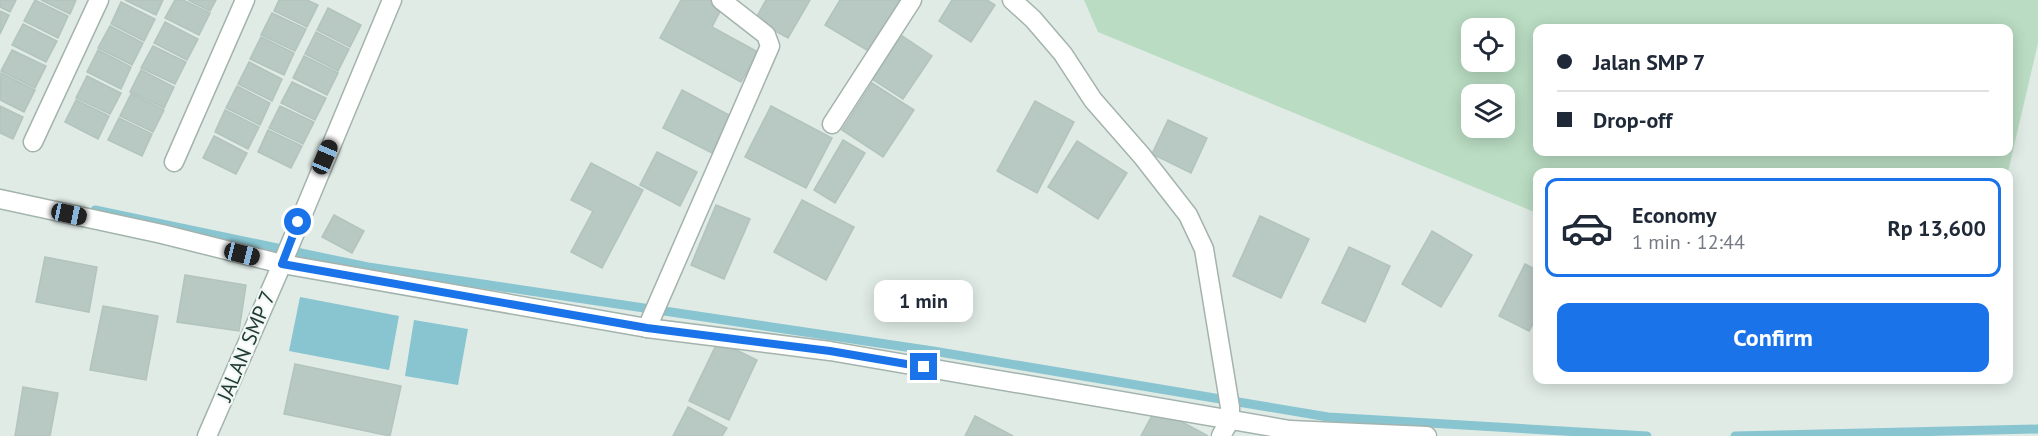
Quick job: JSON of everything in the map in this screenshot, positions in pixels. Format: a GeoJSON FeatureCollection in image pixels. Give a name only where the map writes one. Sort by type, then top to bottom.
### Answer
{"type":"FeatureCollection","features":[{"type":"Feature","properties":{"kind":"street"},"geometry":{"type":"LineString","coordinates":[[33,142],[99,0]]}},
{"type":"Feature","properties":{"kind":"street"},"geometry":{"type":"LineString","coordinates":[[174,162],[245,0]]}},
{"type":"Feature","properties":{"kind":"street"},"geometry":{"type":"LineString","coordinates":[[650,323],[770,46],[765,34],[721,0]]}},
{"type":"Feature","properties":{"kind":"street"},"geometry":{"type":"LineString","coordinates":[[832,124],[912,0]]}},
{"type":"Feature","properties":{"kind":"street"},"geometry":{"type":"LineString","coordinates":[[1012,0],[1033,19],[1063,54],[1093,100],[1142,156],[1188,215],[1204,249],[1227,388],[1227,421]]}},
{"type":"Feature","properties":{"kind":"street","name":"JALAN SMP 7"},"geometry":{"type":"LineString","coordinates":[[207,436],[282,263],[386,2]]}},
{"type":"Feature","properties":{"kind":"street"},"geometry":{"type":"LineString","coordinates":[[0,199],[282,263],[830,351],[1227,421],[1290,430],[1427,436]]}},
{"type":"Feature","properties":{"kind":"green space"},"geometry":{"type":"Polygon","coordinates":[[[1084,0],[2038,0],[2038,43],[2013,150],[2013,24],[1533,24],[1533,156],[2012,156],[2009,168],[1533,168],[1533,211],[1098,32],[1084,0]]]}},
{"type":"Feature","properties":{"kind":"water"},"geometry":{"type":"Polygon","coordinates":[[[300,297],[399,316],[389,370],[289,351],[300,297]]]}},
{"type":"Feature","properties":{"kind":"water"},"geometry":{"type":"Polygon","coordinates":[[[414,320],[468,329],[458,385],[405,376],[414,320]]]}},
{"type":"Feature","properties":{"kind":"building"},"geometry":{"type":"Polygon","coordinates":[[[0,0],[16,0],[10,12],[0,7],[0,0]]]}},
{"type":"Feature","properties":{"kind":"building"},"geometry":{"type":"Polygon","coordinates":[[[35,0],[68,16],[58,38],[24,21],[35,0]]]}},
{"type":"Feature","properties":{"kind":"building"},"geometry":{"type":"Polygon","coordinates":[[[41,0],[76,0],[70,14],[41,0]]]}},
{"type":"Feature","properties":{"kind":"building"},"geometry":{"type":"Polygon","coordinates":[[[125,0],[163,0],[156,15],[125,0]]]}},
{"type":"Feature","properties":{"kind":"building"},"geometry":{"type":"Polygon","coordinates":[[[175,0],[183,0],[210,13],[199,35],[165,18],[175,0]]]}},
{"type":"Feature","properties":{"kind":"building"},"geometry":{"type":"Polygon","coordinates":[[[188,0],[216,0],[210,11],[188,0]]]}},
{"type":"Feature","properties":{"kind":"building"},"geometry":{"type":"Polygon","coordinates":[[[279,0],[307,0],[318,5],[307,27],[274,11],[279,0]]]}},
{"type":"Feature","properties":{"kind":"building"},"geometry":{"type":"Polygon","coordinates":[[[681,0],[716,0],[724,4],[712,27],[758,52],[741,82],[660,38],[681,0]]]}},
{"type":"Feature","properties":{"kind":"building"},"geometry":{"type":"Polygon","coordinates":[[[766,0],[810,0],[788,38],[755,20],[766,0]]]}},
{"type":"Feature","properties":{"kind":"building"},"geometry":{"type":"Polygon","coordinates":[[[840,0],[908,0],[875,55],[825,25],[840,0]]]}},
{"type":"Feature","properties":{"kind":"building"},"geometry":{"type":"Polygon","coordinates":[[[952,0],[987,0],[995,5],[971,42],[939,21],[952,0]]]}},
{"type":"Feature","properties":{"kind":"building"},"geometry":{"type":"Polygon","coordinates":[[[121,2],[155,19],[144,41],[111,24],[121,2]]]}},
{"type":"Feature","properties":{"kind":"building"},"geometry":{"type":"Polygon","coordinates":[[[328,8],[361,25],[350,47],[317,30],[328,8]]]}},
{"type":"Feature","properties":{"kind":"building"},"geometry":{"type":"Polygon","coordinates":[[[0,11],[9,15],[0,34],[0,11]]]}},
{"type":"Feature","properties":{"kind":"building"},"geometry":{"type":"Polygon","coordinates":[[[272,13],[306,29],[295,51],[261,35],[272,13]]]}},
{"type":"Feature","properties":{"kind":"building"},"geometry":{"type":"Polygon","coordinates":[[[165,22],[198,39],[187,60],[154,43],[165,22]]]}},
{"type":"Feature","properties":{"kind":"building"},"geometry":{"type":"Polygon","coordinates":[[[23,24],[57,41],[46,62],[12,45],[23,24]]]}},
{"type":"Feature","properties":{"kind":"building"},"geometry":{"type":"Polygon","coordinates":[[[110,26],[143,43],[132,65],[98,48],[110,26]]]}},
{"type":"Feature","properties":{"kind":"building"},"geometry":{"type":"Polygon","coordinates":[[[316,32],[349,49],[338,71],[305,54],[316,32]]]}},
{"type":"Feature","properties":{"kind":"building"},"geometry":{"type":"Polygon","coordinates":[[[901,35],[932,56],[903,99],[872,79],[901,35]]]}},
{"type":"Feature","properties":{"kind":"building"},"geometry":{"type":"Polygon","coordinates":[[[261,37],[294,53],[284,75],[250,59],[261,37]]]}},
{"type":"Feature","properties":{"kind":"building"},"geometry":{"type":"Polygon","coordinates":[[[153,46],[186,62],[175,84],[141,68],[153,46]]]}},
{"type":"Feature","properties":{"kind":"building"},"geometry":{"type":"Polygon","coordinates":[[[12,50],[46,66],[35,88],[1,71],[12,50]]]}},
{"type":"Feature","properties":{"kind":"building"},"geometry":{"type":"Polygon","coordinates":[[[98,50],[131,67],[121,89],[87,72],[98,50]]]}},
{"type":"Feature","properties":{"kind":"building"},"geometry":{"type":"Polygon","coordinates":[[[304,56],[338,73],[327,95],[293,78],[304,56]]]}},
{"type":"Feature","properties":{"kind":"building"},"geometry":{"type":"Polygon","coordinates":[[[249,62],[282,79],[272,101],[238,84],[249,62]]]}},
{"type":"Feature","properties":{"kind":"building"},"geometry":{"type":"Polygon","coordinates":[[[141,70],[174,87],[164,108],[130,92],[141,70]]]}},
{"type":"Feature","properties":{"kind":"building"},"geometry":{"type":"Polygon","coordinates":[[[1,73],[35,90],[24,112],[0,100],[1,73]]]}},
{"type":"Feature","properties":{"kind":"building"},"geometry":{"type":"Polygon","coordinates":[[[87,76],[121,93],[110,114],[76,98],[87,76]]]}},
{"type":"Feature","properties":{"kind":"building"},"geometry":{"type":"Polygon","coordinates":[[[292,82],[326,98],[315,120],[281,103],[292,82]]]}},
{"type":"Feature","properties":{"kind":"building"},"geometry":{"type":"Polygon","coordinates":[[[872,83],[914,110],[883,157],[842,130],[872,83]]]}},
{"type":"Feature","properties":{"kind":"building"},"geometry":{"type":"Polygon","coordinates":[[[237,86],[270,103],[260,125],[226,108],[237,86]]]}},
{"type":"Feature","properties":{"kind":"building"},"geometry":{"type":"Polygon","coordinates":[[[682,90],[731,116],[712,153],[663,128],[682,90]]]}},
{"type":"Feature","properties":{"kind":"building"},"geometry":{"type":"Polygon","coordinates":[[[131,94],[164,110],[153,132],[120,116],[131,94]]]}},
{"type":"Feature","properties":{"kind":"building"},"geometry":{"type":"Polygon","coordinates":[[[76,100],[109,116],[98,139],[65,122],[76,100]]]}},
{"type":"Feature","properties":{"kind":"building"},"geometry":{"type":"Polygon","coordinates":[[[1035,101],[1074,122],[1037,193],[997,171],[1035,101]]]}},
{"type":"Feature","properties":{"kind":"building"},"geometry":{"type":"Polygon","coordinates":[[[0,106],[23,117],[13,139],[0,133],[0,106]]]}},
{"type":"Feature","properties":{"kind":"building"},"geometry":{"type":"Polygon","coordinates":[[[280,106],[314,122],[303,144],[269,128],[280,106]]]}},
{"type":"Feature","properties":{"kind":"building"},"geometry":{"type":"Polygon","coordinates":[[[771,106],[832,138],[806,188],[745,157],[771,106]]]}},
{"type":"Feature","properties":{"kind":"building"},"geometry":{"type":"Polygon","coordinates":[[[225,110],[259,127],[248,149],[215,132],[225,110]]]}},
{"type":"Feature","properties":{"kind":"building"},"geometry":{"type":"Polygon","coordinates":[[[119,118],[152,134],[142,156],[108,140],[119,118]]]}},
{"type":"Feature","properties":{"kind":"building"},"geometry":{"type":"Polygon","coordinates":[[[1168,120],[1207,138],[1191,173],[1152,154],[1168,120]]]}},
{"type":"Feature","properties":{"kind":"building"},"geometry":{"type":"Polygon","coordinates":[[[268,130],[302,146],[291,168],[258,152],[268,130]]]}},
{"type":"Feature","properties":{"kind":"building"},"geometry":{"type":"Polygon","coordinates":[[[214,136],[247,153],[236,174],[203,158],[214,136]]]}},
{"type":"Feature","properties":{"kind":"building"},"geometry":{"type":"Polygon","coordinates":[[[843,140],[865,153],[835,203],[814,190],[843,140]]]}},
{"type":"Feature","properties":{"kind":"building"},"geometry":{"type":"Polygon","coordinates":[[[1077,141],[1127,173],[1098,219],[1048,187],[1077,141]]]}},
{"type":"Feature","properties":{"kind":"building"},"geometry":{"type":"Polygon","coordinates":[[[657,152],[697,172],[680,206],[640,185],[657,152]]]}},
{"type":"Feature","properties":{"kind":"building"},"geometry":{"type":"Polygon","coordinates":[[[591,163],[643,190],[602,268],[571,252],[593,211],[571,200],[591,163]]]}},
{"type":"Feature","properties":{"kind":"building"},"geometry":{"type":"Polygon","coordinates":[[[802,200],[854,227],[826,280],[774,252],[802,200]]]}},
{"type":"Feature","properties":{"kind":"building"},"geometry":{"type":"Polygon","coordinates":[[[716,205],[750,219],[724,279],[691,265],[716,205]]]}},
{"type":"Feature","properties":{"kind":"building"},"geometry":{"type":"Polygon","coordinates":[[[334,215],[364,231],[352,253],[322,237],[334,215]]]}},
{"type":"Feature","properties":{"kind":"building"},"geometry":{"type":"Polygon","coordinates":[[[1260,216],[1309,239],[1281,298],[1233,276],[1260,216]]]}},
{"type":"Feature","properties":{"kind":"building"},"geometry":{"type":"Polygon","coordinates":[[[1432,231],[1472,255],[1441,307],[1402,284],[1432,231]]]}},
{"type":"Feature","properties":{"kind":"building"},"geometry":{"type":"Polygon","coordinates":[[[1349,247],[1390,266],[1365,322],[1322,303],[1349,247]]]}},
{"type":"Feature","properties":{"kind":"building"},"geometry":{"type":"Polygon","coordinates":[[[45,257],[97,267],[89,312],[36,302],[45,257]]]}},
{"type":"Feature","properties":{"kind":"building"},"geometry":{"type":"Polygon","coordinates":[[[1525,264],[1533,268],[1533,324],[1529,331],[1499,316],[1525,264]]]}},
{"type":"Feature","properties":{"kind":"building"},"geometry":{"type":"Polygon","coordinates":[[[185,275],[246,285],[239,331],[177,322],[185,275]]]}},
{"type":"Feature","properties":{"kind":"building"},"geometry":{"type":"Polygon","coordinates":[[[103,306],[158,316],[146,380],[90,370],[103,306]]]}},
{"type":"Feature","properties":{"kind":"building"},"geometry":{"type":"Polygon","coordinates":[[[718,341],[757,360],[729,420],[689,401],[718,341]]]}},
{"type":"Feature","properties":{"kind":"building"},"geometry":{"type":"Polygon","coordinates":[[[295,364],[401,386],[390,436],[284,414],[295,364]]]}},
{"type":"Feature","properties":{"kind":"building"},"geometry":{"type":"Polygon","coordinates":[[[23,387],[58,393],[50,436],[15,436],[23,387]]]}},
{"type":"Feature","properties":{"kind":"building"},"geometry":{"type":"Polygon","coordinates":[[[688,407],[727,428],[722,436],[673,436],[688,407]]]}},
{"type":"Feature","properties":{"kind":"building"},"geometry":{"type":"Polygon","coordinates":[[[1156,408],[1208,436],[1141,436],[1156,408]]]}},
{"type":"Feature","properties":{"kind":"building"},"geometry":{"type":"Polygon","coordinates":[[[975,416],[1013,436],[965,436],[975,416]]]}},
{"type":"Feature","properties":{"kind":"waterway"},"geometry":{"type":"LineString","coordinates":[[95,210],[368,267],[933,351],[1328,417],[1647,436]]}},
{"type":"Feature","properties":{"kind":"waterway"},"geometry":{"type":"LineString","coordinates":[[1735,436],[2038,429]]}},
{"type":"Feature","properties":{"kind":"route"},"geometry":{"type":"LineString","coordinates":[[298,222],[282,264],[647,328],[830,351],[924,367]]}}]}
